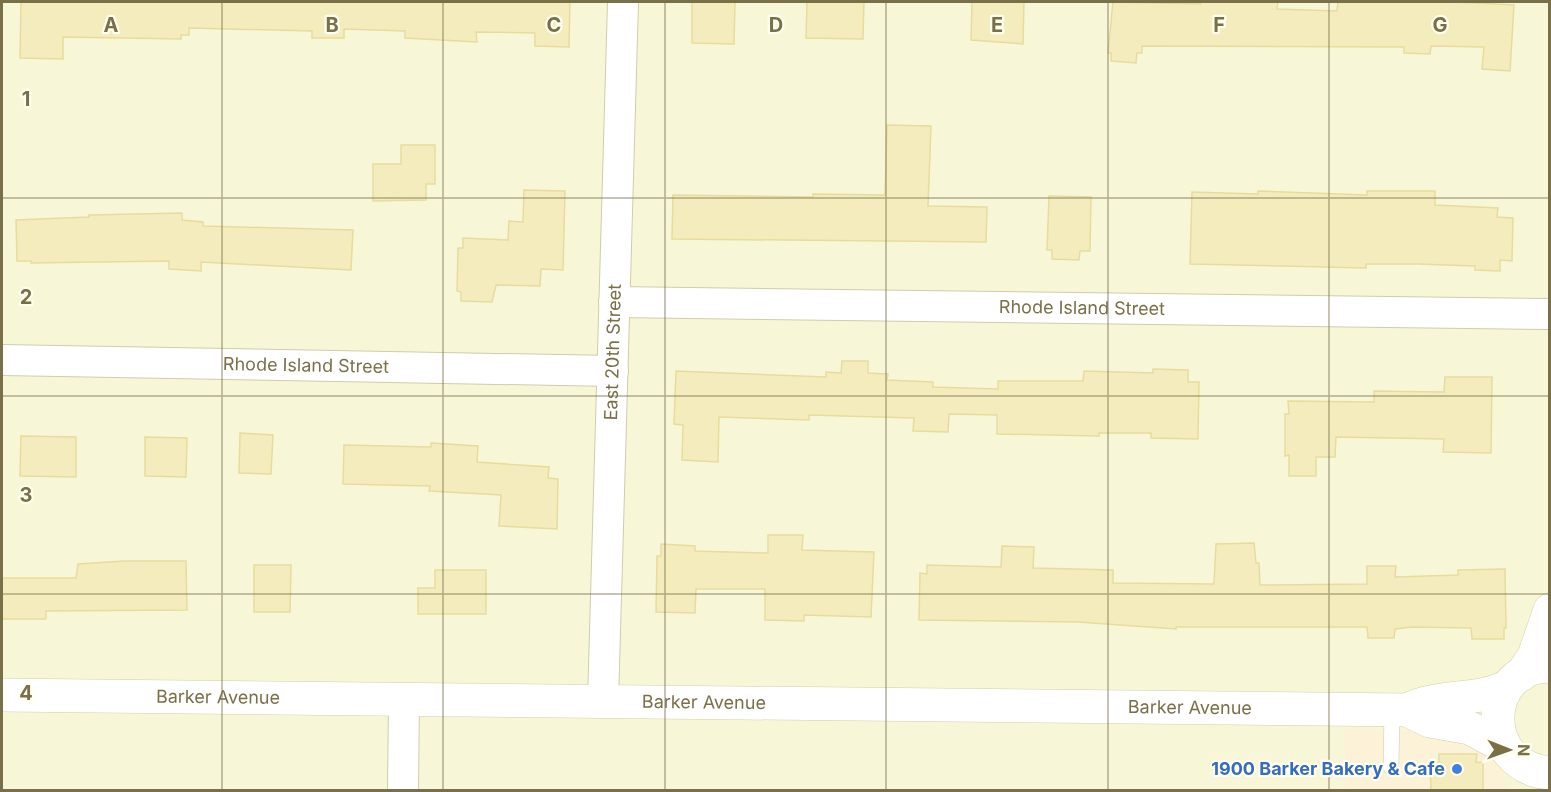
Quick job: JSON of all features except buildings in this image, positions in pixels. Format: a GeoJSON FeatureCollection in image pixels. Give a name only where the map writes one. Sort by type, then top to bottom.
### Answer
{"type":"FeatureCollection","features":[{"type":"Feature","properties":{"kind":"street","name":"East 20th Street"},"geometry":{"type":"LineString","coordinates":[[603,702],[623,2]]}},
{"type":"Feature","properties":{"kind":"street","name":"Rhode Island Street"},"geometry":{"type":"LineString","coordinates":[[614,302],[1550,314]]}},
{"type":"Feature","properties":{"kind":"street","name":"Rhode Island Street"},"geometry":{"type":"LineString","coordinates":[[2,360],[613,371]]}},
{"type":"Feature","properties":{"kind":"street"},"geometry":{"type":"LineString","coordinates":[[1519,790],[1508,752],[1498,731],[1497,715],[1526,676],[1550,610]]}},
{"type":"Feature","properties":{"kind":"street","name":"Barker Avenue"},"geometry":{"type":"LineString","coordinates":[[1399,710],[1425,702],[1489,696],[1526,676]]}},
{"type":"Feature","properties":{"kind":"street","name":"Barker Avenue"},"geometry":{"type":"LineString","coordinates":[[2,696],[1399,710],[1430,720],[1470,728],[1508,752],[1525,767],[1550,773]]}},
{"type":"Feature","properties":{"kind":"street"},"geometry":{"type":"LineString","coordinates":[[403,790],[404,700]]}},
{"type":"Feature","properties":{"kind":"lane"},"geometry":{"type":"LineString","coordinates":[[1391,767],[1399,710]]}},
{"type":"Feature","properties":{"kind":"shaded area"},"geometry":{"type":"Polygon","coordinates":[[[2,2],[1549,2],[1549,790],[2,790],[2,2]]]}},
{"type":"Feature","properties":{"kind":"shaded area"},"geometry":{"type":"Polygon","coordinates":[[[1345,729],[1437,731],[1485,748],[1500,765],[1509,790],[1345,790],[1345,729]]]}},
{"type":"Feature","properties":{"kind":"place","name":"1900 Barker Bakery & Cafe"},"geometry":{"type":"Point","coordinates":[1457,769]}}]}
